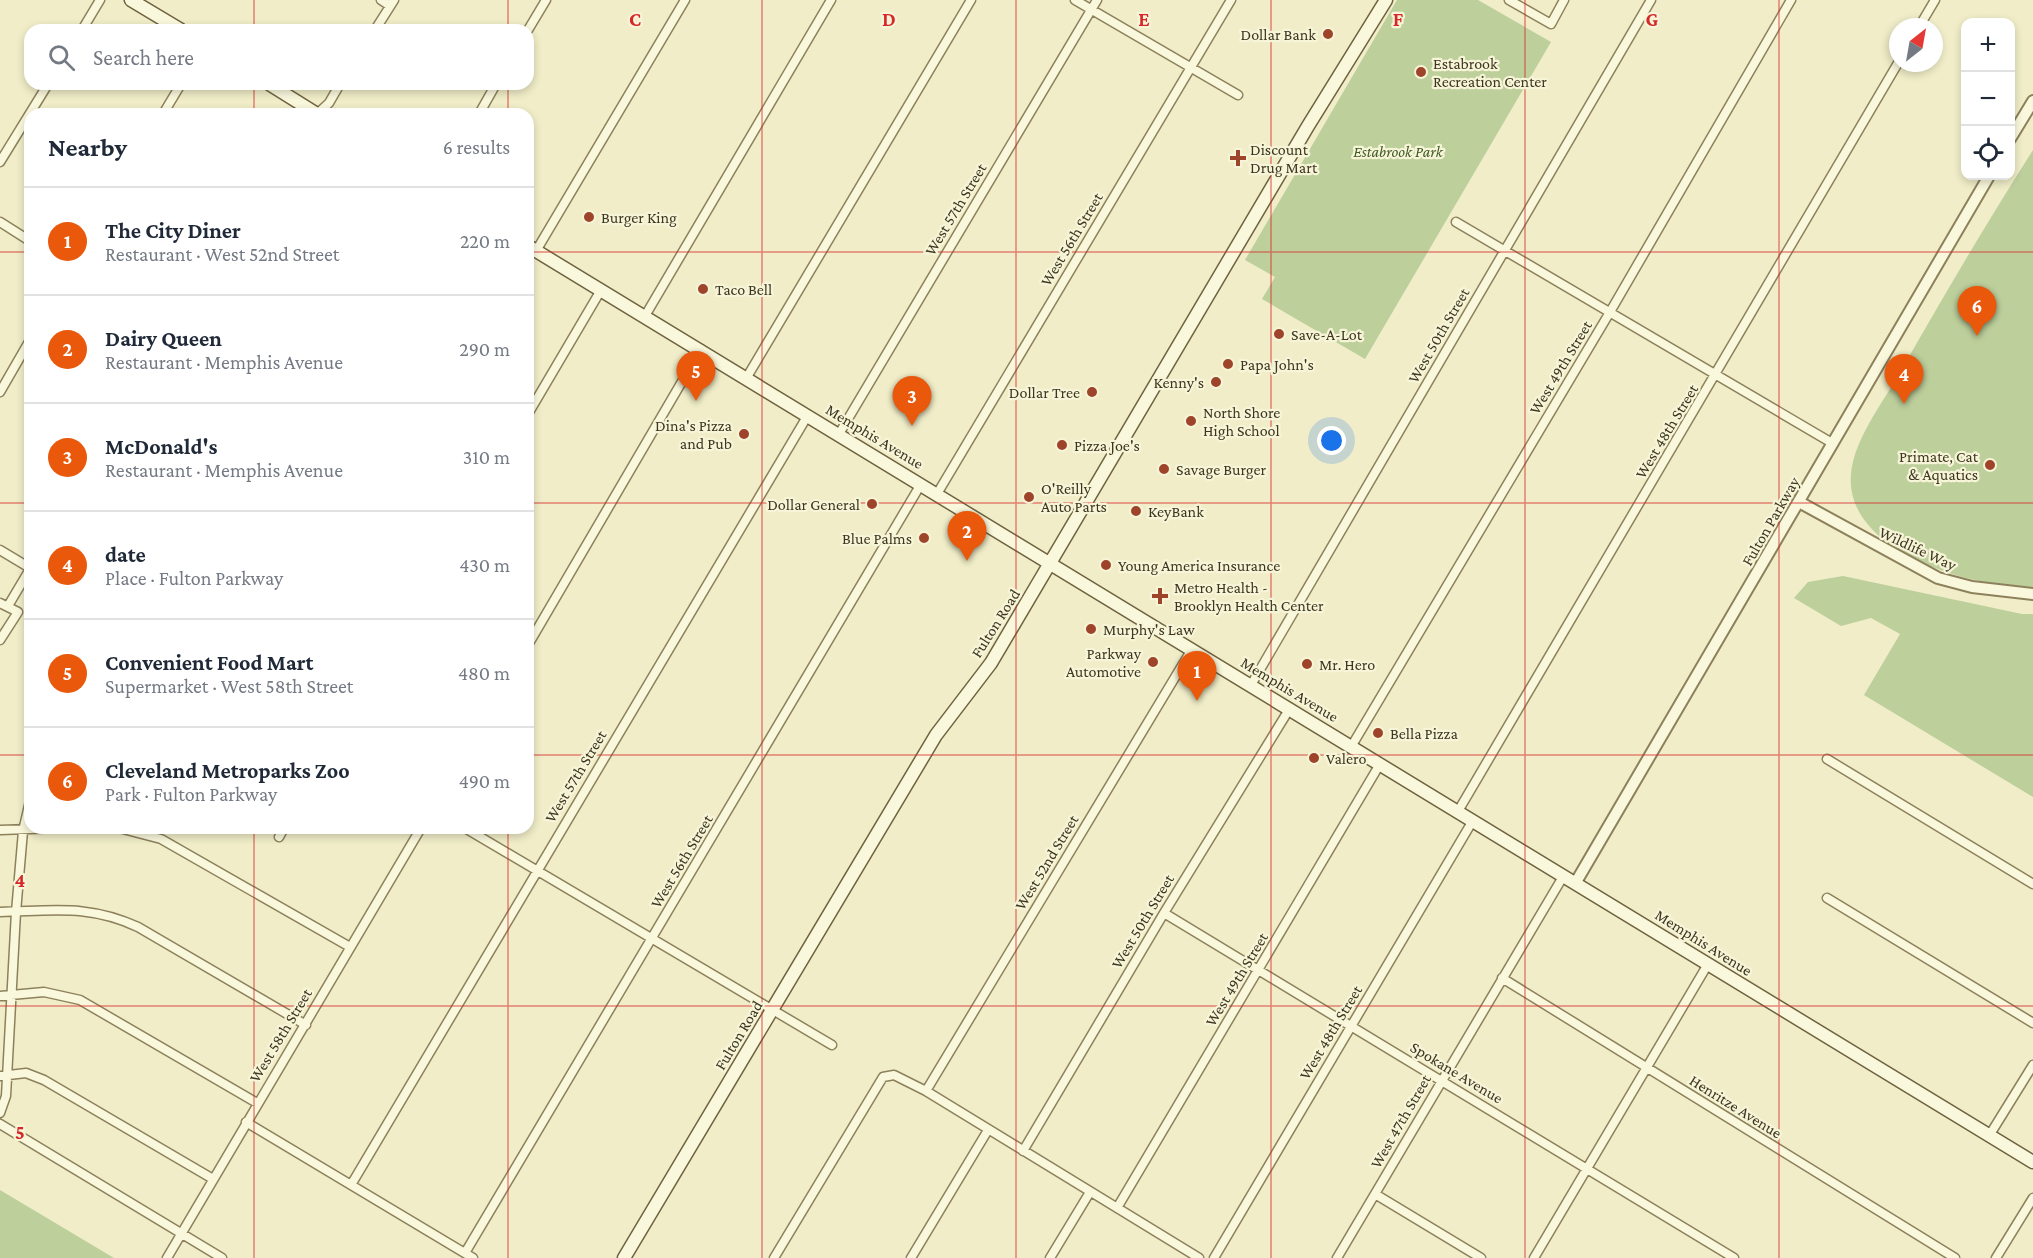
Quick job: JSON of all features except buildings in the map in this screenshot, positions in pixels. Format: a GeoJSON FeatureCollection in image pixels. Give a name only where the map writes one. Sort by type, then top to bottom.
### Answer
{"type":"FeatureCollection","features":[{"type":"Feature","properties":{"kind":"main road"},"geometry":{"type":"LineString","coordinates":[[131,0],[171,24]]}},
{"type":"Feature","properties":{"kind":"main road","name":"Fulton Road"},"geometry":{"type":"LineString","coordinates":[[624,1258],[936,735],[991,663],[1051,564],[1308,126],[1386,0]]}},
{"type":"Feature","properties":{"kind":"main road"},"geometry":{"type":"LineString","coordinates":[[279,90],[307,108]]}},
{"type":"Feature","properties":{"kind":"main road","name":"Memphis Avenue"},"geometry":{"type":"LineString","coordinates":[[534,249],[2033,1162]]}},
{"type":"Feature","properties":{"kind":"street"},"geometry":{"type":"LineString","coordinates":[[86,24],[100,0]]}},
{"type":"Feature","properties":{"kind":"street"},"geometry":{"type":"LineString","coordinates":[[379,24],[392,3],[381,0]]}},
{"type":"Feature","properties":{"kind":"street"},"geometry":{"type":"LineString","coordinates":[[532,24],[546,0]]}},
{"type":"Feature","properties":{"kind":"street"},"geometry":{"type":"LineString","coordinates":[[534,245],[685,0]]}},
{"type":"Feature","properties":{"kind":"street"},"geometry":{"type":"LineString","coordinates":[[645,316],[831,0]]}},
{"type":"Feature","properties":{"kind":"street"},"geometry":{"type":"LineString","coordinates":[[747,377],[971,0]]}},
{"type":"Feature","properties":{"kind":"street"},"geometry":{"type":"LineString","coordinates":[[1075,0],[1238,95]]}},
{"type":"Feature","properties":{"kind":"street","name":"West 57th Street"},"geometry":{"type":"LineString","coordinates":[[839,434],[1097,0]]}},
{"type":"Feature","properties":{"kind":"street","name":"West 56th Street"},"geometry":{"type":"LineString","coordinates":[[937,494],[1231,0]]}},
{"type":"Feature","properties":{"kind":"street"},"geometry":{"type":"LineString","coordinates":[[1509,0],[1551,24],[1564,0]]}},
{"type":"Feature","properties":{"kind":"street","name":"West 50th Street"},"geometry":{"type":"LineString","coordinates":[[1251,685],[1650,0]]}},
{"type":"Feature","properties":{"kind":"street","name":"West 49th Street"},"geometry":{"type":"LineString","coordinates":[[1351,747],[1610,312],[1791,0]]}},
{"type":"Feature","properties":{"kind":"street"},"geometry":{"type":"LineString","coordinates":[[1924,18],[1935,0]]}},
{"type":"Feature","properties":{"kind":"street","name":"West 48th Street"},"geometry":{"type":"LineString","coordinates":[[1457,813],[1718,374],[1893,72]]}},
{"type":"Feature","properties":{"kind":"street"},"geometry":{"type":"LineString","coordinates":[[33,108],[44,90]]}},
{"type":"Feature","properties":{"kind":"street"},"geometry":{"type":"LineString","coordinates":[[167,108],[177,90]]}},
{"type":"Feature","properties":{"kind":"street"},"geometry":{"type":"LineString","coordinates":[[324,108],[337,90]]}},
{"type":"Feature","properties":{"kind":"street"},"geometry":{"type":"LineString","coordinates":[[482,108],[493,90]]}},
{"type":"Feature","properties":{"kind":"street"},"geometry":{"type":"LineString","coordinates":[[2015,132],[2033,101]]}},
{"type":"Feature","properties":{"kind":"street"},"geometry":{"type":"LineString","coordinates":[[0,162],[24,123]]}},
{"type":"Feature","properties":{"kind":"street","name":"Fulton Parkway"},"geometry":{"type":"LineString","coordinates":[[1576,882],[1987,180]]}},
{"type":"Feature","properties":{"kind":"street"},"geometry":{"type":"LineString","coordinates":[[0,222],[24,237]]}},
{"type":"Feature","properties":{"kind":"street"},"geometry":{"type":"LineString","coordinates":[[1456,222],[1832,443]]}},
{"type":"Feature","properties":{"kind":"street"},"geometry":{"type":"LineString","coordinates":[[534,404],[601,290]]}},
{"type":"Feature","properties":{"kind":"street"},"geometry":{"type":"LineString","coordinates":[[534,635],[701,349]]}},
{"type":"Feature","properties":{"kind":"street"},"geometry":{"type":"LineString","coordinates":[[0,392],[24,350]]}},
{"type":"Feature","properties":{"kind":"street","name":"West 57th Street"},"geometry":{"type":"LineString","coordinates":[[351,1185],[808,415]]}},
{"type":"Feature","properties":{"kind":"street","name":"West 56th Street"},"geometry":{"type":"LineString","coordinates":[[469,1256],[653,938],[921,484]]}},
{"type":"Feature","properties":{"kind":"street","name":"Wildlife Way"},"geometry":{"type":"LineString","coordinates":[[1799,502],[1938,578],[1972,587],[2033,594]]}},
{"type":"Feature","properties":{"kind":"street"},"geometry":{"type":"LineString","coordinates":[[0,550],[24,564]]}},
{"type":"Feature","properties":{"kind":"street"},"geometry":{"type":"LineString","coordinates":[[0,640],[18,612],[4,605],[24,577]]}},
{"type":"Feature","properties":{"kind":"street","name":"West 52nd Street"},"geometry":{"type":"LineString","coordinates":[[926,1091],[1192,649]]}},
{"type":"Feature","properties":{"kind":"street","name":"West 50th Street"},"geometry":{"type":"LineString","coordinates":[[1023,1151],[1164,913],[1290,708]]}},
{"type":"Feature","properties":{"kind":"street"},"geometry":{"type":"LineString","coordinates":[[1827,759],[2033,885]]}},
{"type":"Feature","properties":{"kind":"street","name":"West 49th Street"},"geometry":{"type":"LineString","coordinates":[[1117,1208],[1380,764]]}},
{"type":"Feature","properties":{"kind":"street","name":"West 48th Street"},"geometry":{"type":"LineString","coordinates":[[1214,1258],[1472,822]]}},
{"type":"Feature","properties":{"kind":"street"},"geometry":{"type":"LineString","coordinates":[[0,1113],[6,1096],[4,1075],[13,995],[16,912],[24,827]]}},
{"type":"Feature","properties":{"kind":"street"},"geometry":{"type":"LineString","coordinates":[[0,831],[23,831]]}},
{"type":"Feature","properties":{"kind":"street"},"geometry":{"type":"LineString","coordinates":[[142,834],[161,839],[350,947]]}},
{"type":"Feature","properties":{"kind":"street","name":"West 58th Street"},"geometry":{"type":"LineString","coordinates":[[167,1258],[417,834]]}},
{"type":"Feature","properties":{"kind":"street"},"geometry":{"type":"LineString","coordinates":[[475,834],[832,1045]]}},
{"type":"Feature","properties":{"kind":"street","name":"West 47th Street"},"geometry":{"type":"LineString","coordinates":[[1337,1258],[1564,875]]}},
{"type":"Feature","properties":{"kind":"street"},"geometry":{"type":"LineString","coordinates":[[1827,898],[2033,1023]]}},
{"type":"Feature","properties":{"kind":"street"},"geometry":{"type":"LineString","coordinates":[[0,912],[74,910],[115,917],[138,927],[306,1025]]}},
{"type":"Feature","properties":{"kind":"street","name":"Spokane Avenue"},"geometry":{"type":"LineString","coordinates":[[1164,913],[1734,1258]]}},
{"type":"Feature","properties":{"kind":"street"},"geometry":{"type":"LineString","coordinates":[[1534,1258],[1708,964]]}},
{"type":"Feature","properties":{"kind":"street","name":"Henritze Avenue"},"geometry":{"type":"LineString","coordinates":[[1502,978],[1955,1258]]}},
{"type":"Feature","properties":{"kind":"street"},"geometry":{"type":"LineString","coordinates":[[0,996],[44,992],[72,996],[93,1006],[257,1103]]}},
{"type":"Feature","properties":{"kind":"street"},"geometry":{"type":"LineString","coordinates":[[1989,1136],[2033,1065]]}},
{"type":"Feature","properties":{"kind":"street"},"geometry":{"type":"LineString","coordinates":[[4,1075],[26,1073],[44,1080],[213,1179]]}},
{"type":"Feature","properties":{"kind":"street"},"geometry":{"type":"LineString","coordinates":[[774,1258],[884,1077],[894,1075],[926,1091],[1199,1258]]}},
{"type":"Feature","properties":{"kind":"street"},"geometry":{"type":"LineString","coordinates":[[246,1122],[469,1256]]}},
{"type":"Feature","properties":{"kind":"street"},"geometry":{"type":"LineString","coordinates":[[0,1124],[222,1258]]}},
{"type":"Feature","properties":{"kind":"street"},"geometry":{"type":"LineString","coordinates":[[911,1258],[988,1130]]}},
{"type":"Feature","properties":{"kind":"street"},"geometry":{"type":"LineString","coordinates":[[1050,1258],[1090,1192]]}},
{"type":"Feature","properties":{"kind":"street"},"geometry":{"type":"LineString","coordinates":[[1375,1194],[1481,1258]]}},
{"type":"Feature","properties":{"kind":"street"},"geometry":{"type":"LineString","coordinates":[[1996,1258],[2033,1198]]}},
{"type":"Feature","properties":{"kind":"green space","name":"Estabrook Park"},"geometry":{"type":"Polygon","coordinates":[[[1397,0],[1478,0],[1551,42],[1365,359],[1262,299],[1275,277],[1245,260],[1397,0]]]}},
{"type":"Feature","properties":{"kind":"green space"},"geometry":{"type":"Polygon","coordinates":[[[2033,150],[2033,587],[1978,581],[1947,572],[1917,560],[1890,544],[1868,525],[1854,501],[1851,474],[1857,448],[1869,423],[2033,150]]]}},
{"type":"Feature","properties":{"kind":"green space"},"geometry":{"type":"Polygon","coordinates":[[[1843,576],[2022,614],[2033,614],[2033,797],[1864,695],[1900,634],[1871,618],[1841,626],[1794,598],[1808,582],[1843,576]]]}},
{"type":"Feature","properties":{"kind":"green space"},"geometry":{"type":"Polygon","coordinates":[[[0,1190],[114,1258],[0,1258],[0,1190]]]}},
{"type":"Feature","properties":{"kind":"place","name":"Dollar Bank"},"geometry":{"type":"Point","coordinates":[1328,34]}},
{"type":"Feature","properties":{"kind":"place","name":"Estabrook Recreation Center"},"geometry":{"type":"Point","coordinates":[1421,72]}},
{"type":"Feature","properties":{"kind":"place","name":"Discount Drug Mart"},"geometry":{"type":"Point","coordinates":[1238,158]}},
{"type":"Feature","properties":{"kind":"place","name":"Burger King"},"geometry":{"type":"Point","coordinates":[589,217]}},
{"type":"Feature","properties":{"kind":"place","name":"Taco Bell"},"geometry":{"type":"Point","coordinates":[703,289]}},
{"type":"Feature","properties":{"kind":"place","name":"Save-A-Lot"},"geometry":{"type":"Point","coordinates":[1279,334]}},
{"type":"Feature","properties":{"kind":"place","name":"Cleveland Metroparks Zoo"},"geometry":{"type":"Point","coordinates":[1977,336]}},
{"type":"Feature","properties":{"kind":"place","name":"Papa John's"},"geometry":{"type":"Point","coordinates":[1228,364]}},
{"type":"Feature","properties":{"kind":"place","name":"Kenny's"},"geometry":{"type":"Point","coordinates":[1216,382]}},
{"type":"Feature","properties":{"kind":"place","name":"Dollar Tree"},"geometry":{"type":"Point","coordinates":[1092,392]}},
{"type":"Feature","properties":{"kind":"place","name":"Convenient Food Mart"},"geometry":{"type":"Point","coordinates":[696,401]}},
{"type":"Feature","properties":{"kind":"place","name":"date"},"geometry":{"type":"Point","coordinates":[1904,404]}},
{"type":"Feature","properties":{"kind":"place","name":"North Shore High School"},"geometry":{"type":"Point","coordinates":[1191,421]}},
{"type":"Feature","properties":{"kind":"place","name":"McDonald's"},"geometry":{"type":"Point","coordinates":[912,426]}},
{"type":"Feature","properties":{"kind":"place","name":"Dina's Pizza and Pub"},"geometry":{"type":"Point","coordinates":[744,434]}},
{"type":"Feature","properties":{"kind":"place","name":"Pizza Joe's"},"geometry":{"type":"Point","coordinates":[1062,445]}},
{"type":"Feature","properties":{"kind":"place","name":"Primate, Cat & Aquatics"},"geometry":{"type":"Point","coordinates":[1990,465]}},
{"type":"Feature","properties":{"kind":"place","name":"Savage Burger"},"geometry":{"type":"Point","coordinates":[1164,469]}},
{"type":"Feature","properties":{"kind":"place","name":"O'Reilly Auto Parts"},"geometry":{"type":"Point","coordinates":[1029,497]}},
{"type":"Feature","properties":{"kind":"place","name":"Dollar General"},"geometry":{"type":"Point","coordinates":[872,504]}},
{"type":"Feature","properties":{"kind":"place","name":"KeyBank"},"geometry":{"type":"Point","coordinates":[1136,511]}},
{"type":"Feature","properties":{"kind":"place","name":"Blue Palms"},"geometry":{"type":"Point","coordinates":[924,538]}},
{"type":"Feature","properties":{"kind":"place","name":"Dairy Queen"},"geometry":{"type":"Point","coordinates":[967,561]}},
{"type":"Feature","properties":{"kind":"place","name":"Young America Insurance"},"geometry":{"type":"Point","coordinates":[1106,565]}},
{"type":"Feature","properties":{"kind":"place","name":"Metro Health - Brooklyn Health Center"},"geometry":{"type":"Point","coordinates":[1160,596]}},
{"type":"Feature","properties":{"kind":"place","name":"Murphy's Law"},"geometry":{"type":"Point","coordinates":[1091,629]}},
{"type":"Feature","properties":{"kind":"place","name":"Parkway Automotive"},"geometry":{"type":"Point","coordinates":[1153,662]}},
{"type":"Feature","properties":{"kind":"place","name":"Mr. Hero"},"geometry":{"type":"Point","coordinates":[1307,664]}},
{"type":"Feature","properties":{"kind":"place","name":"The City Diner"},"geometry":{"type":"Point","coordinates":[1197,701]}},
{"type":"Feature","properties":{"kind":"place","name":"Bella Pizza"},"geometry":{"type":"Point","coordinates":[1378,733]}},
{"type":"Feature","properties":{"kind":"place","name":"Valero"},"geometry":{"type":"Point","coordinates":[1314,758]}}]}
